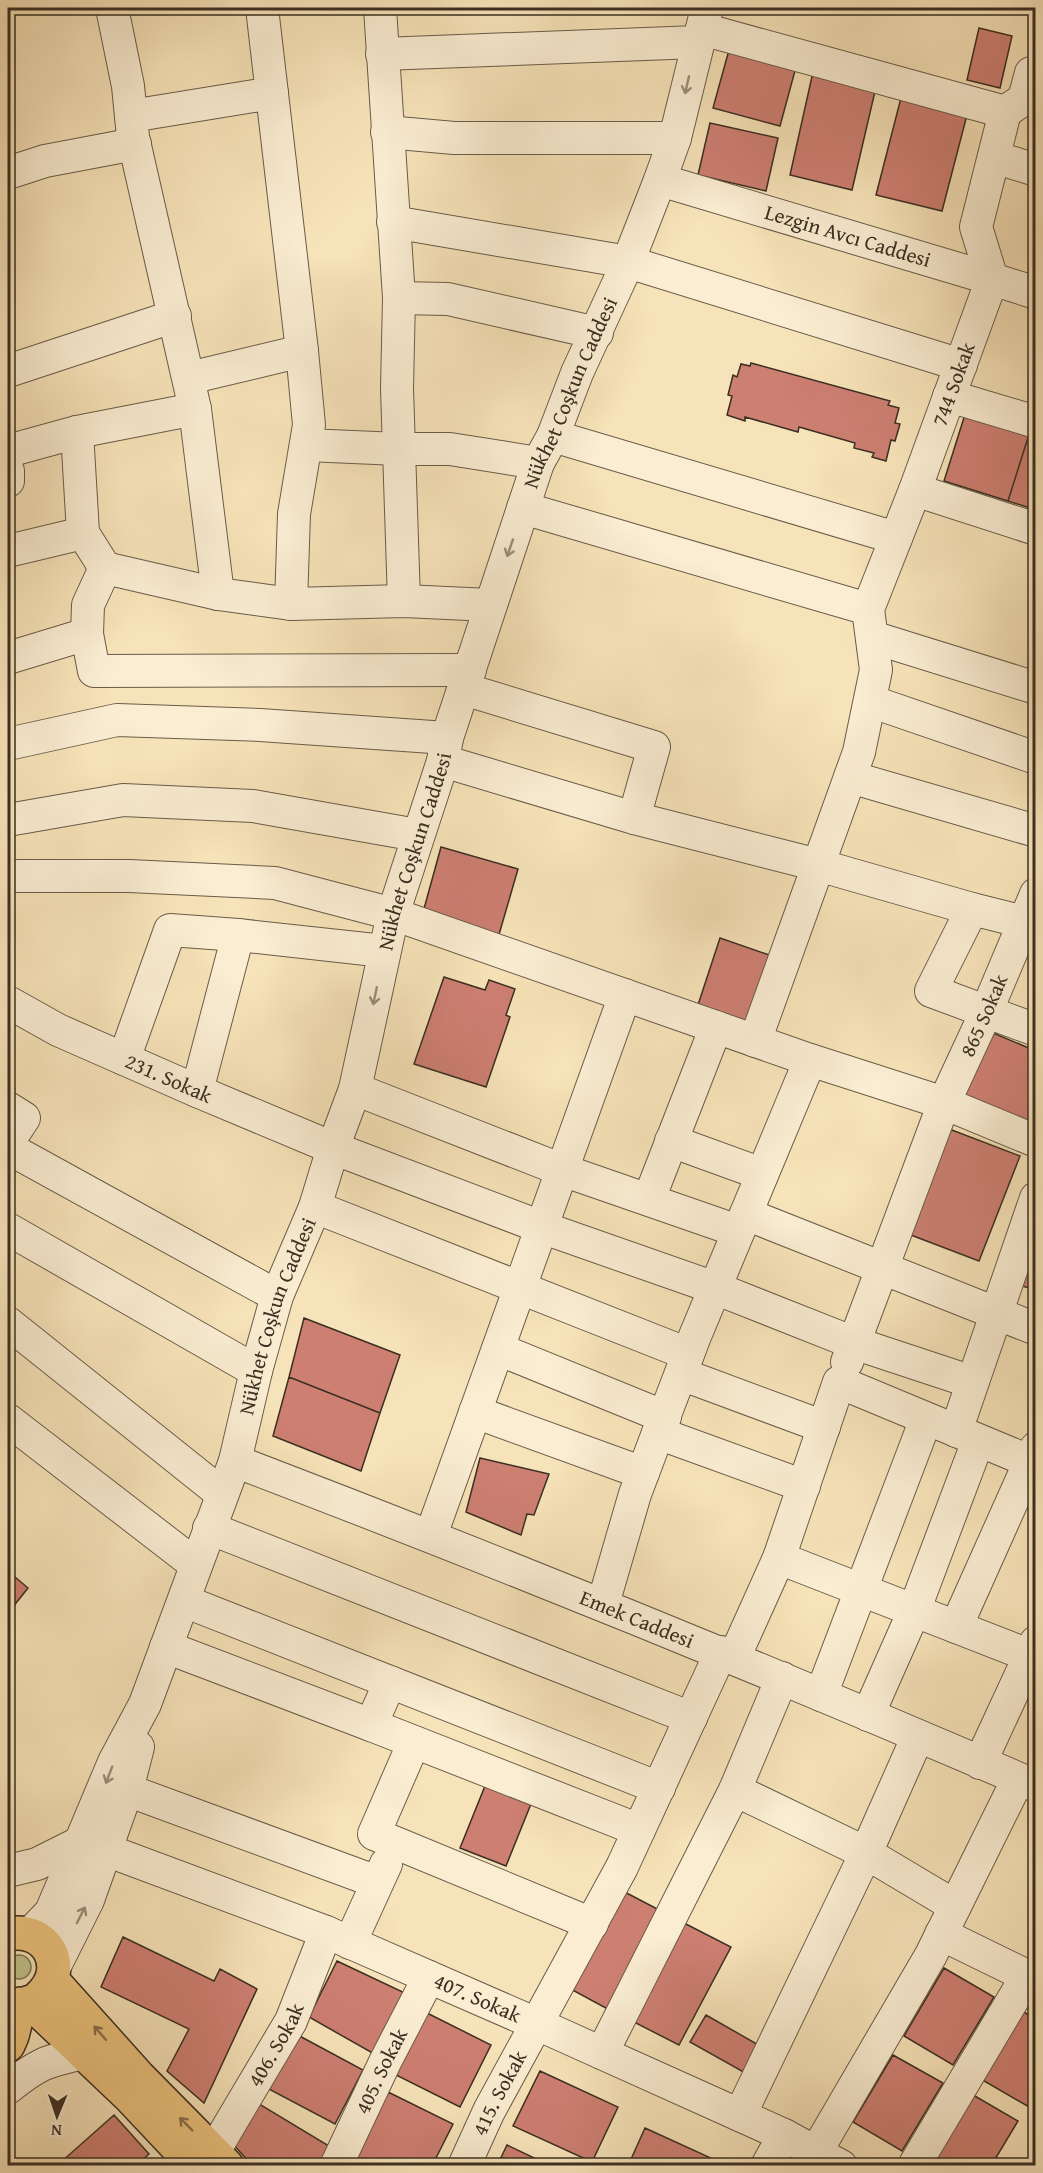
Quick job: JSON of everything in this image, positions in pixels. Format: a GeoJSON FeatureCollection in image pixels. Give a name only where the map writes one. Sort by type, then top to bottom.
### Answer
{"type":"FeatureCollection","features":[{"type":"Feature","properties":{"kind":"main road"},"geometry":{"type":"LineString","coordinates":[[8,2045],[33,1991],[47,1947],[16,1931]]}},
{"type":"Feature","properties":{"kind":"main road"},"geometry":{"type":"LineString","coordinates":[[33,1991],[84,2053],[129,2096],[212,2161]]}},
{"type":"Feature","properties":{"kind":"main road"},"geometry":{"type":"LineString","coordinates":[[33,1991],[139,2077],[212,2161]]}},
{"type":"Feature","properties":{"kind":"street"},"geometry":{"type":"LineString","coordinates":[[112,8],[128,86],[133,130],[195,409],[218,594]]}},
{"type":"Feature","properties":{"kind":"street"},"geometry":{"type":"LineString","coordinates":[[262,8],[309,425],[294,514],[291,604]]}},
{"type":"Feature","properties":{"kind":"street"},"geometry":{"type":"LineString","coordinates":[[380,8],[399,298],[397,389],[404,601]]}},
{"type":"Feature","properties":{"kind":"street"},"geometry":{"type":"LineString","coordinates":[[382,54],[702,26],[1005,112]]}},
{"type":"Feature","properties":{"kind":"street","name":"Nükhet Coşkun Caddesi"},"geometry":{"type":"LineString","coordinates":[[145,1704],[235,1461],[256,1371],[277,1296],[315,1207],[333,1148],[355,1089],[393,914],[490,605],[538,464],[553,436],[577,373],[628,262],[660,180],[675,138],[702,26]]}},
{"type":"Feature","properties":{"kind":"street"},"geometry":{"type":"LineString","coordinates":[[992,279],[976,227],[1005,112],[1024,99],[1031,74],[1035,75]]}},
{"type":"Feature","properties":{"kind":"street"},"geometry":{"type":"LineString","coordinates":[[8,173],[133,130],[272,93]]}},
{"type":"Feature","properties":{"kind":"street"},"geometry":{"type":"LineString","coordinates":[[387,132],[454,138],[675,138]]}},
{"type":"Feature","properties":{"kind":"street"},"geometry":{"type":"LineString","coordinates":[[994,158],[1035,170]]}},
{"type":"Feature","properties":{"kind":"street","name":"Lezgin Avcı Caddesi"},"geometry":{"type":"LineString","coordinates":[[660,180],[1035,293]]}},
{"type":"Feature","properties":{"kind":"street"},"geometry":{"type":"LineString","coordinates":[[393,222],[628,262],[961,365]]}},
{"type":"Feature","properties":{"kind":"street","name":"744 Sokak"},"geometry":{"type":"LineString","coordinates":[[870,623],[896,538],[992,279]]}},
{"type":"Feature","properties":{"kind":"street"},"geometry":{"type":"LineString","coordinates":[[399,298],[448,299],[597,333]]}},
{"type":"Feature","properties":{"kind":"street"},"geometry":{"type":"LineString","coordinates":[[8,371],[175,316]]}},
{"type":"Feature","properties":{"kind":"street"},"geometry":{"type":"LineString","coordinates":[[189,378],[302,351]]}},
{"type":"Feature","properties":{"kind":"street"},"geometry":{"type":"LineString","coordinates":[[949,396],[1035,422]]}},
{"type":"Feature","properties":{"kind":"street"},"geometry":{"type":"LineString","coordinates":[[8,451],[76,432],[195,409]]}},
{"type":"Feature","properties":{"kind":"street"},"geometry":{"type":"LineString","coordinates":[[76,432],[83,533],[105,568],[218,594],[291,604],[404,601],[490,605]]}},
{"type":"Feature","properties":{"kind":"street"},"geometry":{"type":"LineString","coordinates":[[553,436],[896,538]]}},
{"type":"Feature","properties":{"kind":"street"},"geometry":{"type":"LineString","coordinates":[[306,445],[450,449],[538,464]]}},
{"type":"Feature","properties":{"kind":"street"},"geometry":{"type":"LineString","coordinates":[[8,471],[8,481]]}},
{"type":"Feature","properties":{"kind":"street"},"geometry":{"type":"LineString","coordinates":[[915,490],[1035,529]]}},
{"type":"Feature","properties":{"kind":"street"},"geometry":{"type":"LineString","coordinates":[[523,508],[870,623],[1035,688]]}},
{"type":"Feature","properties":{"kind":"street"},"geometry":{"type":"LineString","coordinates":[[8,551],[83,533]]}},
{"type":"Feature","properties":{"kind":"street"},"geometry":{"type":"LineString","coordinates":[[105,568],[88,605],[87,634],[94,671],[467,679],[654,747],[634,818]]}},
{"type":"Feature","properties":{"kind":"street"},"geometry":{"type":"LineString","coordinates":[[755,1041],[859,752],[876,670],[870,623]]}},
{"type":"Feature","properties":{"kind":"street"},"geometry":{"type":"LineString","coordinates":[[8,658],[87,634]]}},
{"type":"Feature","properties":{"kind":"street"},"geometry":{"type":"LineString","coordinates":[[870,701],[1035,758]]}},
{"type":"Feature","properties":{"kind":"street"},"geometry":{"type":"LineString","coordinates":[[8,744],[117,720],[260,726],[445,750],[634,818],[818,865],[972,909],[1029,922]]}},
{"type":"Feature","properties":{"kind":"street"},"geometry":{"type":"LineString","coordinates":[[850,777],[1035,831]]}},
{"type":"Feature","properties":{"kind":"street"},"geometry":{"type":"LineString","coordinates":[[8,820],[123,800],[253,806],[417,835]]}},
{"type":"Feature","properties":{"kind":"street"},"geometry":{"type":"LineString","coordinates":[[8,876],[129,876],[275,883],[393,914],[810,1060],[944,1103],[1035,1141]]}},
{"type":"Feature","properties":{"kind":"street"},"geometry":{"type":"LineString","coordinates":[[972,909],[931,990],[1035,1030]]}},
{"type":"Feature","properties":{"kind":"street","name":"865 Sokak"},"geometry":{"type":"LineString","coordinates":[[779,1558],[839,1382],[944,1103],[1029,922]]}},
{"type":"Feature","properties":{"kind":"street"},"geometry":{"type":"LineString","coordinates":[[124,1059],[170,930],[384,951]]}},
{"type":"Feature","properties":{"kind":"street"},"geometry":{"type":"LineString","coordinates":[[197,1091],[238,935]]}},
{"type":"Feature","properties":{"kind":"street"},"geometry":{"type":"LineString","coordinates":[[431,1535],[625,995]]}},
{"type":"Feature","properties":{"kind":"street","name":"231. Sokak"},"geometry":{"type":"LineString","coordinates":[[8,1002],[58,1030],[333,1148],[542,1227],[715,1288],[854,1343],[972,1382]]}},
{"type":"Feature","properties":{"kind":"street"},"geometry":{"type":"LineString","coordinates":[[649,1199],[716,1027]]}},
{"type":"Feature","properties":{"kind":"street"},"geometry":{"type":"LineString","coordinates":[[603,1604],[643,1473],[661,1425],[810,1060]]}},
{"type":"Feature","properties":{"kind":"street"},"geometry":{"type":"LineString","coordinates":[[355,1089],[562,1170],[649,1199],[742,1222],[882,1267],[1035,1329]]}},
{"type":"Feature","properties":{"kind":"street"},"geometry":{"type":"LineString","coordinates":[[8,1108],[24,1118],[8,1142]]}},
{"type":"Feature","properties":{"kind":"street"},"geometry":{"type":"LineString","coordinates":[[671,1141],[762,1174]]}},
{"type":"Feature","properties":{"kind":"street"},"geometry":{"type":"LineString","coordinates":[[8,1148],[277,1296]]}},
{"type":"Feature","properties":{"kind":"street"},"geometry":{"type":"LineString","coordinates":[[868,1714],[914,1611],[967,1436],[972,1382],[1035,1198]]}},
{"type":"Feature","properties":{"kind":"street"},"geometry":{"type":"LineString","coordinates":[[315,1207],[520,1289],[824,1427]]}},
{"type":"Feature","properties":{"kind":"street"},"geometry":{"type":"LineString","coordinates":[[8,1229],[256,1371]]}},
{"type":"Feature","properties":{"kind":"street"},"geometry":{"type":"LineString","coordinates":[[8,1323],[222,1494]]}},
{"type":"Feature","properties":{"kind":"street"},"geometry":{"type":"LineString","coordinates":[[498,1349],[661,1425],[804,1486]]}},
{"type":"Feature","properties":{"kind":"street"},"geometry":{"type":"LineString","coordinates":[[839,1382],[967,1436],[1033,1458],[956,1627]]}},
{"type":"Feature","properties":{"kind":"street"},"geometry":{"type":"LineString","coordinates":[[475,1412],[643,1473]]}},
{"type":"Feature","properties":{"kind":"street"},"geometry":{"type":"LineString","coordinates":[[821,1695],[926,1419]]}},
{"type":"Feature","properties":{"kind":"street"},"geometry":{"type":"LineString","coordinates":[[8,1420],[196,1564]]}},
{"type":"Feature","properties":{"kind":"street","name":"Emek Caddesi"},"geometry":{"type":"LineString","coordinates":[[235,1461],[431,1535],[603,1604],[1031,1782]]}},
{"type":"Feature","properties":{"kind":"street"},"geometry":{"type":"LineString","coordinates":[[209,1528],[691,1718]]}},
{"type":"Feature","properties":{"kind":"street"},"geometry":{"type":"LineString","coordinates":[[779,1558],[956,1627],[1033,1652],[980,1762]]}},
{"type":"Feature","properties":{"kind":"street","name":"415. Sokak"},"geometry":{"type":"LineString","coordinates":[[464,2166],[489,2111],[622,1867],[691,1718],[779,1558]]}},
{"type":"Feature","properties":{"kind":"street"},"geometry":{"type":"LineString","coordinates":[[184,1601],[659,1788]]}},
{"type":"Feature","properties":{"kind":"street"},"geometry":{"type":"LineString","coordinates":[[166,1647],[639,1830]]}},
{"type":"Feature","properties":{"kind":"street"},"geometry":{"type":"LineString","coordinates":[[602,2053],[735,1790],[782,1678]]}},
{"type":"Feature","properties":{"kind":"street"},"geometry":{"type":"LineString","coordinates":[[371,1725],[390,1682]]}},
{"type":"Feature","properties":{"kind":"street"},"geometry":{"type":"LineString","coordinates":[[16,1931],[51,1912],[127,1790],[135,1764],[145,1704]]}},
{"type":"Feature","properties":{"kind":"street"},"geometry":{"type":"LineString","coordinates":[[33,1991],[88,1900],[92,1846],[99,1801],[114,1762],[145,1704]]}},
{"type":"Feature","properties":{"kind":"street"},"geometry":{"type":"LineString","coordinates":[[740,2115],[866,1853],[918,1736]]}},
{"type":"Feature","properties":{"kind":"street"},"geometry":{"type":"LineString","coordinates":[[414,1742],[374,1834],[591,1924]]}},
{"type":"Feature","properties":{"kind":"street"},"geometry":{"type":"LineString","coordinates":[[829,2159],[955,1906],[1031,1782]]}},
{"type":"Feature","properties":{"kind":"street"},"geometry":{"type":"LineString","coordinates":[[127,1790],[377,1882]]}},
{"type":"Feature","properties":{"kind":"street"},"geometry":{"type":"LineString","coordinates":[[735,1790],[866,1853],[955,1906]]}},
{"type":"Feature","properties":{"kind":"street","name":"406. Sokak"},"geometry":{"type":"LineString","coordinates":[[212,2161],[338,1937],[377,1882],[395,1842]]}},
{"type":"Feature","properties":{"kind":"street"},"geometry":{"type":"LineString","coordinates":[[8,1871],[92,1846]]}},
{"type":"Feature","properties":{"kind":"street","name":"407. Sokak"},"geometry":{"type":"LineString","coordinates":[[92,1846],[338,1937],[740,2115],[829,2159]]}},
{"type":"Feature","properties":{"kind":"street"},"geometry":{"type":"LineString","coordinates":[[914,2166],[1031,1979],[941,1934]]}},
{"type":"Feature","properties":{"kind":"street","name":"405. Sokak"},"geometry":{"type":"LineString","coordinates":[[336,2166],[385,2061],[429,1977]]}},
{"type":"Feature","properties":{"kind":"street"},"geometry":{"type":"LineString","coordinates":[[8,2088],[31,2069],[49,2060],[84,2053]]}},
{"type":"Feature","properties":{"kind":"street"},"geometry":{"type":"LineString","coordinates":[[767,2166],[784,2135]]}},
{"type":"Feature","properties":{"kind":"green space"},"geometry":{"type":"Polygon","coordinates":[[[14,1955],[24,1955],[31,1962],[31,1972],[24,1979],[14,1979],[7,1972],[7,1962],[14,1955]]]}},
{"type":"Feature","properties":{"kind":"building"},"geometry":{"type":"Polygon","coordinates":[[[979,28],[1012,36],[1000,88],[967,80],[979,28]]]}},
{"type":"Feature","properties":{"kind":"building"},"geometry":{"type":"Polygon","coordinates":[[[729,50],[796,67],[780,126],[713,108],[729,50]]]}},
{"type":"Feature","properties":{"kind":"building"},"geometry":{"type":"Polygon","coordinates":[[[813,72],[876,87],[852,190],[790,175],[813,72]]]}},
{"type":"Feature","properties":{"kind":"building"},"geometry":{"type":"Polygon","coordinates":[[[902,94],[968,111],[942,211],[876,195],[902,94]]]}},
{"type":"Feature","properties":{"kind":"building"},"geometry":{"type":"Polygon","coordinates":[[[710,123],[778,138],[766,191],[698,175],[710,123]]]}},
{"type":"Feature","properties":{"kind":"building"},"geometry":{"type":"Polygon","coordinates":[[[751,363],[890,401],[888,405],[899,408],[895,423],[900,424],[895,441],[891,440],[886,461],[872,457],[874,453],[854,448],[855,443],[799,427],[798,432],[745,417],[745,421],[727,415],[732,396],[728,395],[733,375],[737,377],[741,364],[750,366],[751,363]]]}},
{"type":"Feature","properties":{"kind":"building"},"geometry":{"type":"Polygon","coordinates":[[[967,408],[1031,428],[1008,501],[944,481],[967,408]]]}},
{"type":"Feature","properties":{"kind":"building"},"geometry":{"type":"Polygon","coordinates":[[[1031,428],[1036,429],[1036,510],[1008,501],[1031,428]]]}},
{"type":"Feature","properties":{"kind":"building"},"geometry":{"type":"Polygon","coordinates":[[[441,847],[518,869],[498,938],[422,916],[441,847]]]}},
{"type":"Feature","properties":{"kind":"building"},"geometry":{"type":"Polygon","coordinates":[[[720,938],[775,957],[750,1032],[695,1014],[720,938]]]}},
{"type":"Feature","properties":{"kind":"building"},"geometry":{"type":"Polygon","coordinates":[[[444,977],[485,990],[489,980],[515,989],[506,1015],[510,1017],[486,1087],[414,1064],[444,977]]]}},
{"type":"Feature","properties":{"kind":"building"},"geometry":{"type":"Polygon","coordinates":[[[986,1030],[1036,1051],[1036,1126],[959,1098],[986,1030]]]}},
{"type":"Feature","properties":{"kind":"building"},"geometry":{"type":"Polygon","coordinates":[[[944,1127],[1020,1156],[979,1261],[903,1232],[944,1127]]]}},
{"type":"Feature","properties":{"kind":"building"},"geometry":{"type":"Polygon","coordinates":[[[1036,1237],[1036,1290],[1015,1284],[1036,1237]]]}},
{"type":"Feature","properties":{"kind":"building"},"geometry":{"type":"Polygon","coordinates":[[[304,1318],[400,1355],[380,1413],[289,1377],[304,1318]]]}},
{"type":"Feature","properties":{"kind":"building"},"geometry":{"type":"Polygon","coordinates":[[[289,1377],[380,1413],[361,1471],[273,1436],[289,1377]]]}},
{"type":"Feature","properties":{"kind":"building"},"geometry":{"type":"Polygon","coordinates":[[[480,1458],[549,1474],[534,1515],[527,1514],[521,1535],[466,1512],[480,1458]]]}},
{"type":"Feature","properties":{"kind":"building"},"geometry":{"type":"Polygon","coordinates":[[[8,1571],[28,1588],[8,1613],[8,1571]]]}},
{"type":"Feature","properties":{"kind":"building"},"geometry":{"type":"Polygon","coordinates":[[[487,1781],[533,1799],[506,1866],[460,1848],[487,1781]]]}},
{"type":"Feature","properties":{"kind":"building"},"geometry":{"type":"Polygon","coordinates":[[[617,1888],[667,1914],[615,2013],[565,1986],[617,1888]]]}},
{"type":"Feature","properties":{"kind":"building"},"geometry":{"type":"Polygon","coordinates":[[[680,1921],[731,1947],[679,2045],[628,2019],[680,1921]]]}},
{"type":"Feature","properties":{"kind":"building"},"geometry":{"type":"Polygon","coordinates":[[[123,1937],[214,1981],[220,1969],[257,1989],[204,2103],[167,2071],[189,2029],[101,1987],[123,1937]]]}},
{"type":"Feature","properties":{"kind":"building"},"geometry":{"type":"Polygon","coordinates":[[[337,1961],[407,1994],[376,2055],[309,2017],[337,1961]]]}},
{"type":"Feature","properties":{"kind":"building"},"geometry":{"type":"Polygon","coordinates":[[[944,1968],[994,1997],[953,2065],[904,2036],[944,1968]]]}},
{"type":"Feature","properties":{"kind":"building"},"geometry":{"type":"Polygon","coordinates":[[[1020,2010],[1036,2019],[1036,2095],[1029,2107],[979,2078],[1020,2010]]]}},
{"type":"Feature","properties":{"kind":"building"},"geometry":{"type":"Polygon","coordinates":[[[425,2012],[491,2045],[460,2107],[394,2074],[425,2012]]]}},
{"type":"Feature","properties":{"kind":"building"},"geometry":{"type":"Polygon","coordinates":[[[706,2015],[762,2047],[747,2074],[690,2042],[706,2015]]]}},
{"type":"Feature","properties":{"kind":"building"},"geometry":{"type":"Polygon","coordinates":[[[294,2033],[363,2070],[335,2124],[265,2087],[294,2033]]]}},
{"type":"Feature","properties":{"kind":"building"},"geometry":{"type":"Polygon","coordinates":[[[893,2055],[943,2083],[902,2151],[853,2122],[893,2055]]]}},
{"type":"Feature","properties":{"kind":"building"},"geometry":{"type":"Polygon","coordinates":[[[540,2071],[618,2107],[592,2162],[513,2126],[540,2071]]]}},
{"type":"Feature","properties":{"kind":"building"},"geometry":{"type":"Polygon","coordinates":[[[388,2092],[453,2124],[432,2166],[351,2166],[388,2092]]]}},
{"type":"Feature","properties":{"kind":"building"},"geometry":{"type":"Polygon","coordinates":[[[968,2092],[1018,2121],[991,2166],[937,2166],[928,2160],[968,2092]]]}},
{"type":"Feature","properties":{"kind":"building"},"geometry":{"type":"Polygon","coordinates":[[[254,2101],[329,2146],[320,2166],[253,2166],[230,2141],[254,2101]]]}},
{"type":"Feature","properties":{"kind":"building"},"geometry":{"type":"Polygon","coordinates":[[[114,2115],[149,2154],[136,2166],[64,2166],[61,2162],[114,2115]]]}},
{"type":"Feature","properties":{"kind":"building"},"geometry":{"type":"Polygon","coordinates":[[[645,2128],[724,2164],[723,2166],[628,2166],[645,2128]]]}},
{"type":"Feature","properties":{"kind":"building"},"geometry":{"type":"Polygon","coordinates":[[[507,2145],[551,2166],[497,2166],[507,2145]]]}}]}
